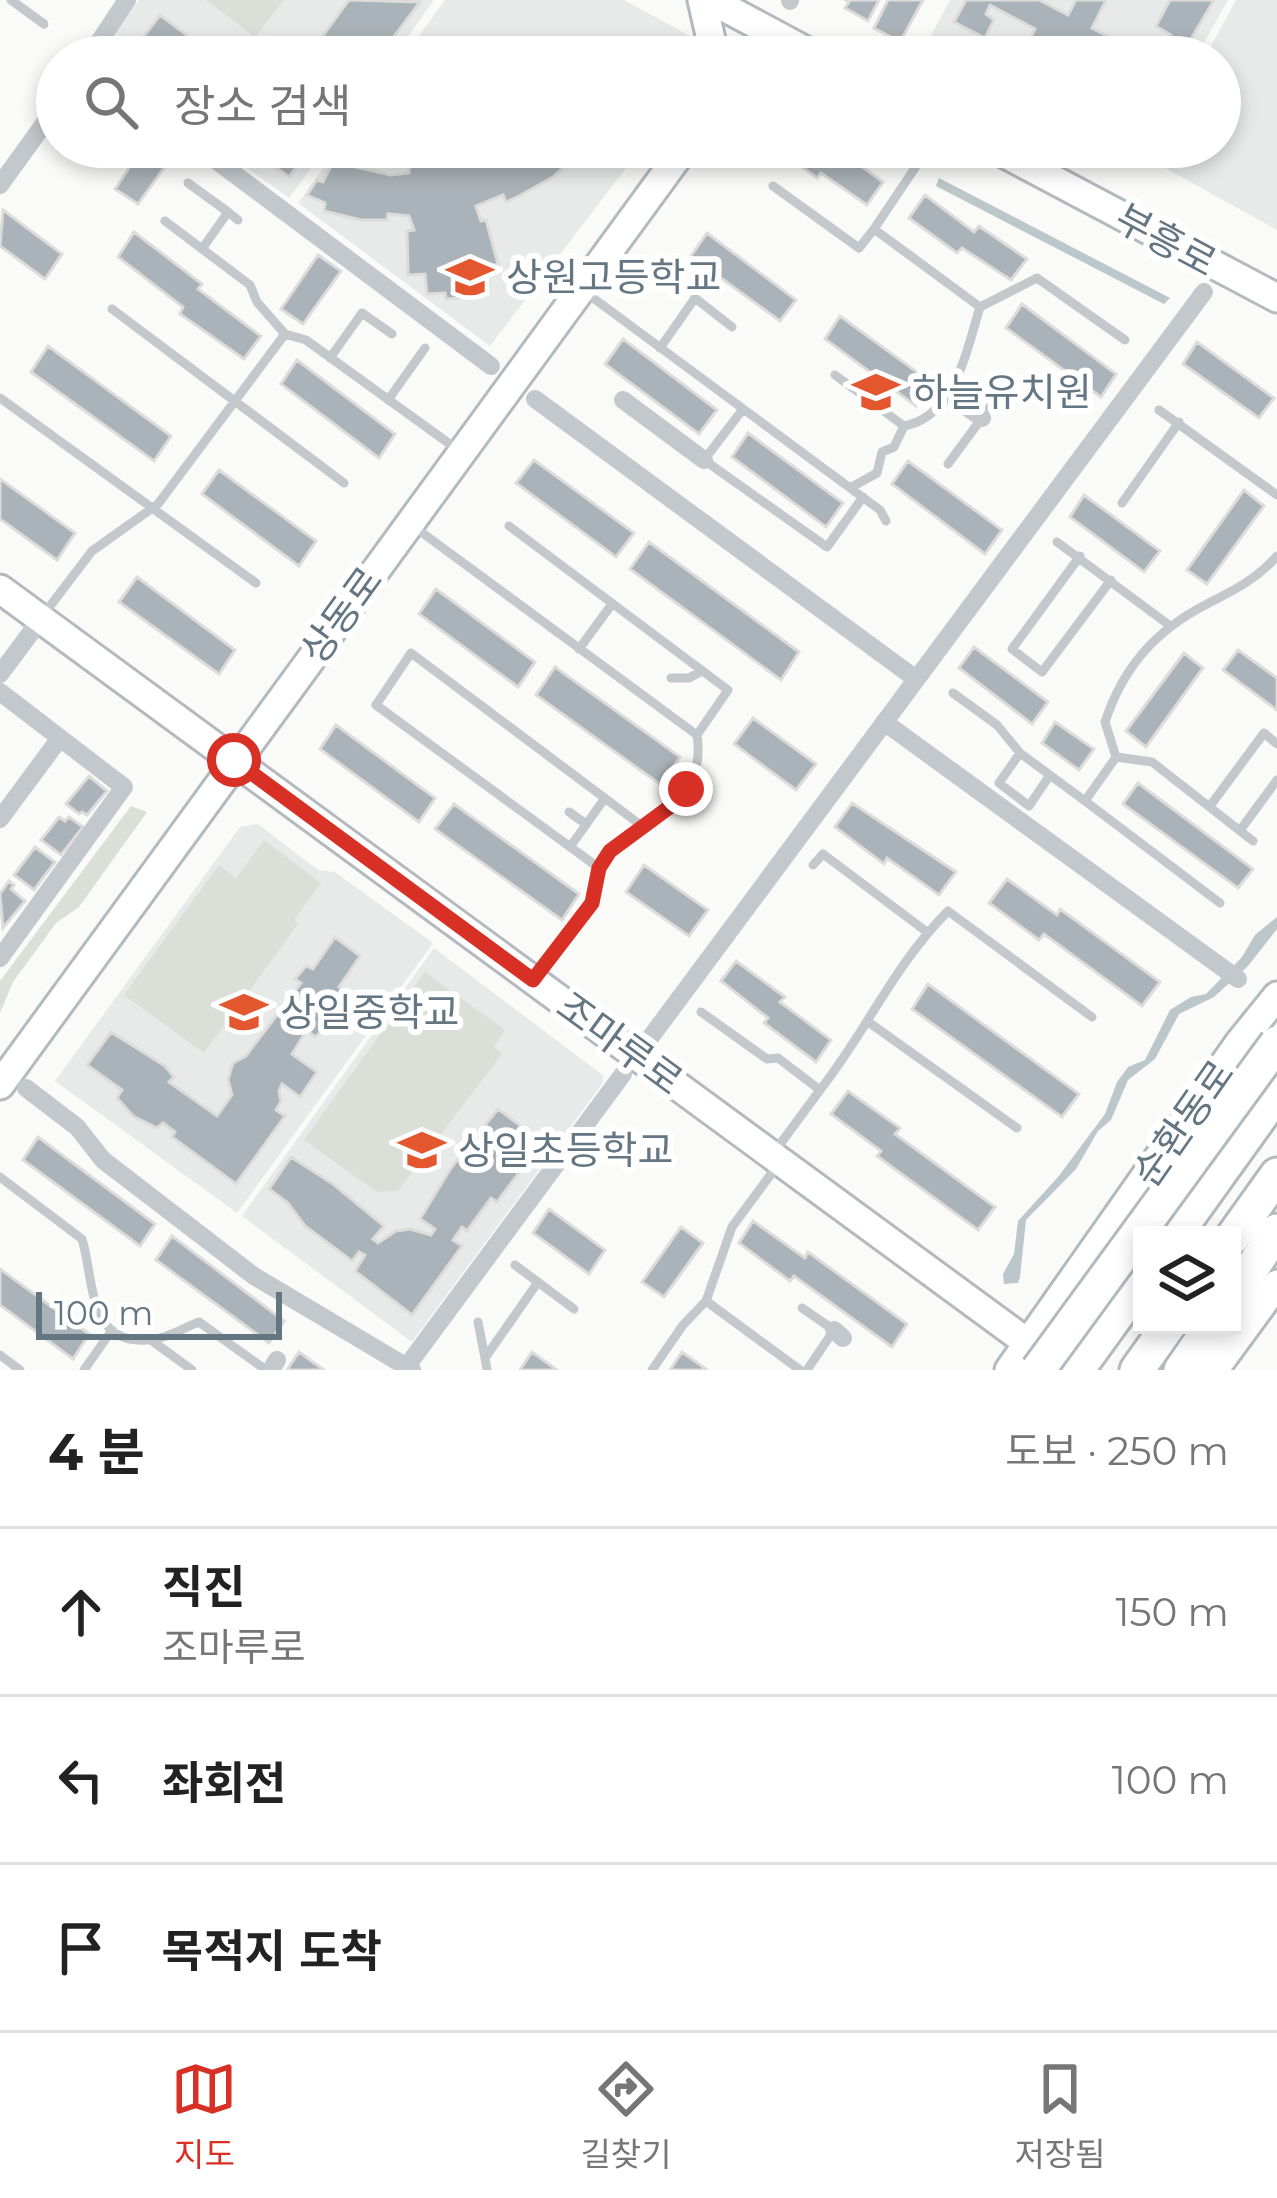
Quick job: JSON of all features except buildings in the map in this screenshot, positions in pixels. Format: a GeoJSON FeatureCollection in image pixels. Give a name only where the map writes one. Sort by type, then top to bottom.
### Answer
{"type":"FeatureCollection","features":[{"type":"Feature","properties":{"kind":"highway"},"geometry":{"type":"LineString","coordinates":[[1033,1357],[1277,1043]]}},
{"type":"Feature","properties":{"kind":"highway"},"geometry":{"type":"LineString","coordinates":[[1181,1226],[1277,1093]]}},
{"type":"Feature","properties":{"kind":"highway"},"geometry":{"type":"LineString","coordinates":[[1241,1226],[1277,1175]]}},
{"type":"Feature","properties":{"kind":"highway"},"geometry":{"type":"LineString","coordinates":[[1241,1284],[1277,1231]]}},
{"type":"Feature","properties":{"kind":"highway"},"geometry":{"type":"LineString","coordinates":[[1078,1370],[1133,1293]]}},
{"type":"Feature","properties":{"kind":"highway"},"geometry":{"type":"LineString","coordinates":[[1137,1370],[1163,1334]]}},
{"type":"Feature","properties":{"kind":"highway"},"geometry":{"type":"LineString","coordinates":[[1181,1370],[1207,1334]]}},
{"type":"Feature","properties":{"kind":"street"},"geometry":{"type":"LineString","coordinates":[[103,36],[128,0]]}},
{"type":"Feature","properties":{"kind":"street"},"geometry":{"type":"LineString","coordinates":[[706,0],[777,36]]}},
{"type":"Feature","properties":{"kind":"street"},"geometry":{"type":"LineString","coordinates":[[706,0],[712,36]]}},
{"type":"Feature","properties":{"kind":"street"},"geometry":{"type":"LineString","coordinates":[[766,36],[769,32]]}},
{"type":"Feature","properties":{"kind":"street"},"geometry":{"type":"LineString","coordinates":[[0,185],[36,135]]}},
{"type":"Feature","properties":{"kind":"street"},"geometry":{"type":"LineString","coordinates":[[226,168],[490,366]]}},
{"type":"Feature","properties":{"kind":"street","name":"상동로"},"geometry":{"type":"LineString","coordinates":[[13,1086],[234,760],[670,168]]}},
{"type":"Feature","properties":{"kind":"street","name":"부흥로"},"geometry":{"type":"LineString","coordinates":[[1032,168],[1277,298]]}},
{"type":"Feature","properties":{"kind":"street"},"geometry":{"type":"LineString","coordinates":[[650,1038],[1204,292]]}},
{"type":"Feature","properties":{"kind":"street"},"geometry":{"type":"LineString","coordinates":[[948,394],[982,418]]}},
{"type":"Feature","properties":{"kind":"street"},"geometry":{"type":"LineString","coordinates":[[536,399],[916,679]]}},
{"type":"Feature","properties":{"kind":"street"},"geometry":{"type":"LineString","coordinates":[[623,400],[704,460]]}},
{"type":"Feature","properties":{"kind":"street","name":"조마루로"},"geometry":{"type":"LineString","coordinates":[[0,589],[776,1158],[1033,1357],[1065,1370]]}},
{"type":"Feature","properties":{"kind":"street"},"geometry":{"type":"LineString","coordinates":[[0,674],[41,619]]}},
{"type":"Feature","properties":{"kind":"street"},"geometry":{"type":"LineString","coordinates":[[0,692],[124,787],[0,958]]}},
{"type":"Feature","properties":{"kind":"street"},"geometry":{"type":"LineString","coordinates":[[884,722],[1238,980]]}},
{"type":"Feature","properties":{"kind":"street"},"geometry":{"type":"LineString","coordinates":[[0,819],[60,738]]}},
{"type":"Feature","properties":{"kind":"street","name":"순환동로"},"geometry":{"type":"LineString","coordinates":[[1009,1370],[1033,1357],[1239,1043],[1277,996]]}},
{"type":"Feature","properties":{"kind":"street"},"geometry":{"type":"LineString","coordinates":[[13,1086],[77,1127],[103,1160],[254,1276],[408,1369],[623,1074]]}},
{"type":"Feature","properties":{"kind":"street"},"geometry":{"type":"LineString","coordinates":[[1214,1370],[1277,1284]]}},
{"type":"Feature","properties":{"kind":"lane"},"geometry":{"type":"LineString","coordinates":[[11,0],[44,24]]}},
{"type":"Feature","properties":{"kind":"lane"},"geometry":{"type":"LineString","coordinates":[[773,187],[859,248],[915,168]]}},
{"type":"Feature","properties":{"kind":"lane"},"geometry":{"type":"LineString","coordinates":[[188,183],[238,220]]}},
{"type":"Feature","properties":{"kind":"lane"},"geometry":{"type":"LineString","coordinates":[[202,249],[228,212]]}},
{"type":"Feature","properties":{"kind":"lane"},"geometry":{"type":"LineString","coordinates":[[165,220],[250,285],[256,302],[285,334],[306,340],[461,452]]}},
{"type":"Feature","properties":{"kind":"lane"},"geometry":{"type":"LineString","coordinates":[[874,229],[980,307]]}},
{"type":"Feature","properties":{"kind":"lane"},"geometry":{"type":"LineString","coordinates":[[835,375],[904,426],[920,423],[948,394],[980,307],[1037,278],[1125,340]]}},
{"type":"Feature","properties":{"kind":"lane"},"geometry":{"type":"LineString","coordinates":[[581,289],[863,497],[886,521]]}},
{"type":"Feature","properties":{"kind":"lane"},"geometry":{"type":"LineString","coordinates":[[685,290],[732,327]]}},
{"type":"Feature","properties":{"kind":"lane"},"geometry":{"type":"LineString","coordinates":[[660,348],[695,298]]}},
{"type":"Feature","properties":{"kind":"lane"},"geometry":{"type":"LineString","coordinates":[[112,309],[344,483]]}},
{"type":"Feature","properties":{"kind":"lane"},"geometry":{"type":"LineString","coordinates":[[330,358],[362,313],[392,334]]}},
{"type":"Feature","properties":{"kind":"lane"},"geometry":{"type":"LineString","coordinates":[[41,619],[92,551],[153,508],[285,334]]}},
{"type":"Feature","properties":{"kind":"lane"},"geometry":{"type":"LineString","coordinates":[[388,400],[424,348]]}},
{"type":"Feature","properties":{"kind":"lane"},"geometry":{"type":"LineString","coordinates":[[948,464],[1010,380]]}},
{"type":"Feature","properties":{"kind":"lane"},"geometry":{"type":"LineString","coordinates":[[0,398],[256,583]]}},
{"type":"Feature","properties":{"kind":"lane"},"geometry":{"type":"LineString","coordinates":[[743,409],[704,460],[827,547],[863,497]]}},
{"type":"Feature","properties":{"kind":"lane"},"geometry":{"type":"LineString","coordinates":[[1159,410],[1277,494]]}},
{"type":"Feature","properties":{"kind":"lane"},"geometry":{"type":"LineString","coordinates":[[1122,503],[1179,422]]}},
{"type":"Feature","properties":{"kind":"lane"},"geometry":{"type":"LineString","coordinates":[[882,452],[894,447],[904,426]]}},
{"type":"Feature","properties":{"kind":"lane"},"geometry":{"type":"LineString","coordinates":[[868,443],[882,452]]}},
{"type":"Feature","properties":{"kind":"lane"},"geometry":{"type":"LineString","coordinates":[[850,488],[877,473],[882,452]]}},
{"type":"Feature","properties":{"kind":"lane"},"geometry":{"type":"LineString","coordinates":[[409,524],[697,735]]}},
{"type":"Feature","properties":{"kind":"lane"},"geometry":{"type":"LineString","coordinates":[[508,526],[728,690],[697,735],[699,749],[686,789],[675,803],[610,851],[599,868],[592,903],[533,980]]}},
{"type":"Feature","properties":{"kind":"lane"},"geometry":{"type":"LineString","coordinates":[[1057,542],[1169,625]]}},
{"type":"Feature","properties":{"kind":"lane"},"geometry":{"type":"LineString","coordinates":[[1079,556],[1012,649],[1042,672],[1111,580]]}},
{"type":"Feature","properties":{"kind":"lane"},"geometry":{"type":"LineString","coordinates":[[1116,757],[1105,722],[1127,670],[1169,625],[1252,581],[1277,556]]}},
{"type":"Feature","properties":{"kind":"lane"},"geometry":{"type":"LineString","coordinates":[[579,649],[612,604]]}},
{"type":"Feature","properties":{"kind":"lane"},"geometry":{"type":"LineString","coordinates":[[599,868],[376,705],[411,653],[642,826]]}},
{"type":"Feature","properties":{"kind":"lane"},"geometry":{"type":"LineString","coordinates":[[671,678],[689,678],[702,671]]}},
{"type":"Feature","properties":{"kind":"lane"},"geometry":{"type":"LineString","coordinates":[[953,693],[998,725],[1020,753],[1220,903]]}},
{"type":"Feature","properties":{"kind":"lane"},"geometry":{"type":"LineString","coordinates":[[1210,806],[1264,733],[1277,744]]}},
{"type":"Feature","properties":{"kind":"lane"},"geometry":{"type":"LineString","coordinates":[[1020,753],[999,783],[1029,806],[1050,775]]}},
{"type":"Feature","properties":{"kind":"lane"},"geometry":{"type":"LineString","coordinates":[[1085,801],[1116,757]]}},
{"type":"Feature","properties":{"kind":"lane"},"geometry":{"type":"LineString","coordinates":[[1116,757],[1152,762],[1253,841]]}},
{"type":"Feature","properties":{"kind":"lane"},"geometry":{"type":"LineString","coordinates":[[1241,829],[1277,780]]}},
{"type":"Feature","properties":{"kind":"lane"},"geometry":{"type":"LineString","coordinates":[[570,847],[604,798]]}},
{"type":"Feature","properties":{"kind":"lane"},"geometry":{"type":"LineString","coordinates":[[569,812],[586,824]]}},
{"type":"Feature","properties":{"kind":"lane"},"geometry":{"type":"LineString","coordinates":[[813,865],[823,854],[927,932]]}},
{"type":"Feature","properties":{"kind":"lane"},"geometry":{"type":"LineString","coordinates":[[652,1370],[706,1301],[732,1227],[776,1158],[851,1049],[909,952],[948,911],[1092,1017]]}},
{"type":"Feature","properties":{"kind":"lane"},"geometry":{"type":"LineString","coordinates":[[701,1012],[767,1059],[778,1058],[820,1090]]}},
{"type":"Feature","properties":{"kind":"lane"},"geometry":{"type":"LineString","coordinates":[[866,1021],[1017,1128]]}},
{"type":"Feature","properties":{"kind":"lane"},"geometry":{"type":"LineString","coordinates":[[0,1177],[82,1239],[91,1298],[99,1318],[112,1330],[151,1340],[192,1370]]}},
{"type":"Feature","properties":{"kind":"lane"},"geometry":{"type":"LineString","coordinates":[[514,1265],[574,1309]]}},
{"type":"Feature","properties":{"kind":"lane"},"geometry":{"type":"LineString","coordinates":[[486,1364],[538,1282]]}},
{"type":"Feature","properties":{"kind":"lane"},"geometry":{"type":"LineString","coordinates":[[706,1301],[803,1370],[838,1334],[802,1308]]}},
{"type":"Feature","properties":{"kind":"lane"},"geometry":{"type":"LineString","coordinates":[[151,1340],[200,1322],[272,1367]]}},
{"type":"Feature","properties":{"kind":"lane"},"geometry":{"type":"LineString","coordinates":[[478,1322],[486,1364]]}},
{"type":"Feature","properties":{"kind":"lane"},"geometry":{"type":"LineString","coordinates":[[84,1370],[112,1330]]}},
{"type":"Feature","properties":{"kind":"lane"},"geometry":{"type":"LineString","coordinates":[[0,1355],[15,1368]]}},
{"type":"Feature","properties":{"kind":"shaded area"},"geometry":{"type":"Polygon","coordinates":[[[139,0],[434,0],[408,36],[112,36],[139,0]]]}},
{"type":"Feature","properties":{"kind":"shaded area"},"geometry":{"type":"Polygon","coordinates":[[[206,0],[284,0],[254,36],[206,0]]]}},
{"type":"Feature","properties":{"kind":"shaded area"},"geometry":{"type":"Polygon","coordinates":[[[445,0],[624,0],[690,36],[419,36],[445,0]]]}},
{"type":"Feature","properties":{"kind":"shaded area"},"geometry":{"type":"Polygon","coordinates":[[[950,0],[1228,0],[1208,36],[931,36],[950,0]]]}},
{"type":"Feature","properties":{"kind":"shaded area"},"geometry":{"type":"Polygon","coordinates":[[[1236,0],[1277,0],[1277,230],[1165,168],[1241,168],[1241,36],[1216,36],[1236,0]]]}},
{"type":"Feature","properties":{"kind":"shaded area"},"geometry":{"type":"Polygon","coordinates":[[[247,168],[311,168],[289,198],[247,168]]]}},
{"type":"Feature","properties":{"kind":"shaded area","name":"상원고등학교"},"geometry":{"type":"Polygon","coordinates":[[[323,168],[626,168],[490,346],[298,203],[323,168]]]}},
{"type":"Feature","properties":{"kind":"shaded area"},"geometry":{"type":"Polygon","coordinates":[[[939,178],[1170,298],[1164,304],[936,186],[939,178]]]}},
{"type":"Feature","properties":{"kind":"shaded area"},"geometry":{"type":"Polygon","coordinates":[[[131,806],[147,812],[79,907],[56,923],[13,982],[0,1013],[0,981],[131,806]]]}},
{"type":"Feature","properties":{"kind":"shaded area","name":"상일중학교"},"geometry":{"type":"Polygon","coordinates":[[[258,824],[318,870],[335,872],[433,943],[237,1213],[55,1081],[240,827],[258,824]]]}},
{"type":"Feature","properties":{"kind":"shaded area"},"geometry":{"type":"Polygon","coordinates":[[[264,840],[321,883],[294,920],[298,924],[204,1053],[124,995],[219,865],[236,878],[264,840]]]}},
{"type":"Feature","properties":{"kind":"shaded area"},"geometry":{"type":"Polygon","coordinates":[[[1277,917],[1277,929],[1248,966],[1214,997],[1179,1014],[1155,1059],[1128,1080],[1111,1120],[1098,1131],[1076,1169],[1026,1220],[1018,1283],[1004,1284],[1018,1221],[1105,1114],[1128,1067],[1145,1060],[1170,1010],[1206,994],[1242,957],[1255,935],[1277,917]]]}},
{"type":"Feature","properties":{"kind":"shaded area","name":"상일초등학교"},"geometry":{"type":"Polygon","coordinates":[[[434,948],[604,1076],[412,1342],[242,1216],[434,948]]]}},
{"type":"Feature","properties":{"kind":"shaded area"},"geometry":{"type":"Polygon","coordinates":[[[425,972],[505,1030],[494,1047],[502,1054],[398,1191],[377,1192],[304,1140],[425,972]]]}},
{"type":"Feature","properties":{"kind":"place","name":"상원고등학교"},"geometry":{"type":"Point","coordinates":[470,277]}},
{"type":"Feature","properties":{"kind":"place","name":"하늘유치원"},"geometry":{"type":"Point","coordinates":[876,392]}},
{"type":"Feature","properties":{"kind":"place","name":"상일중학교"},"geometry":{"type":"Point","coordinates":[244,1012]}},
{"type":"Feature","properties":{"kind":"place","name":"상일초등학교"},"geometry":{"type":"Point","coordinates":[422,1150]}},
{"type":"Feature","properties":{"kind":"route"},"geometry":{"type":"LineString","coordinates":[[234,760],[533,980],[592,903],[599,868],[610,851],[660,816],[686,789]]}}]}
